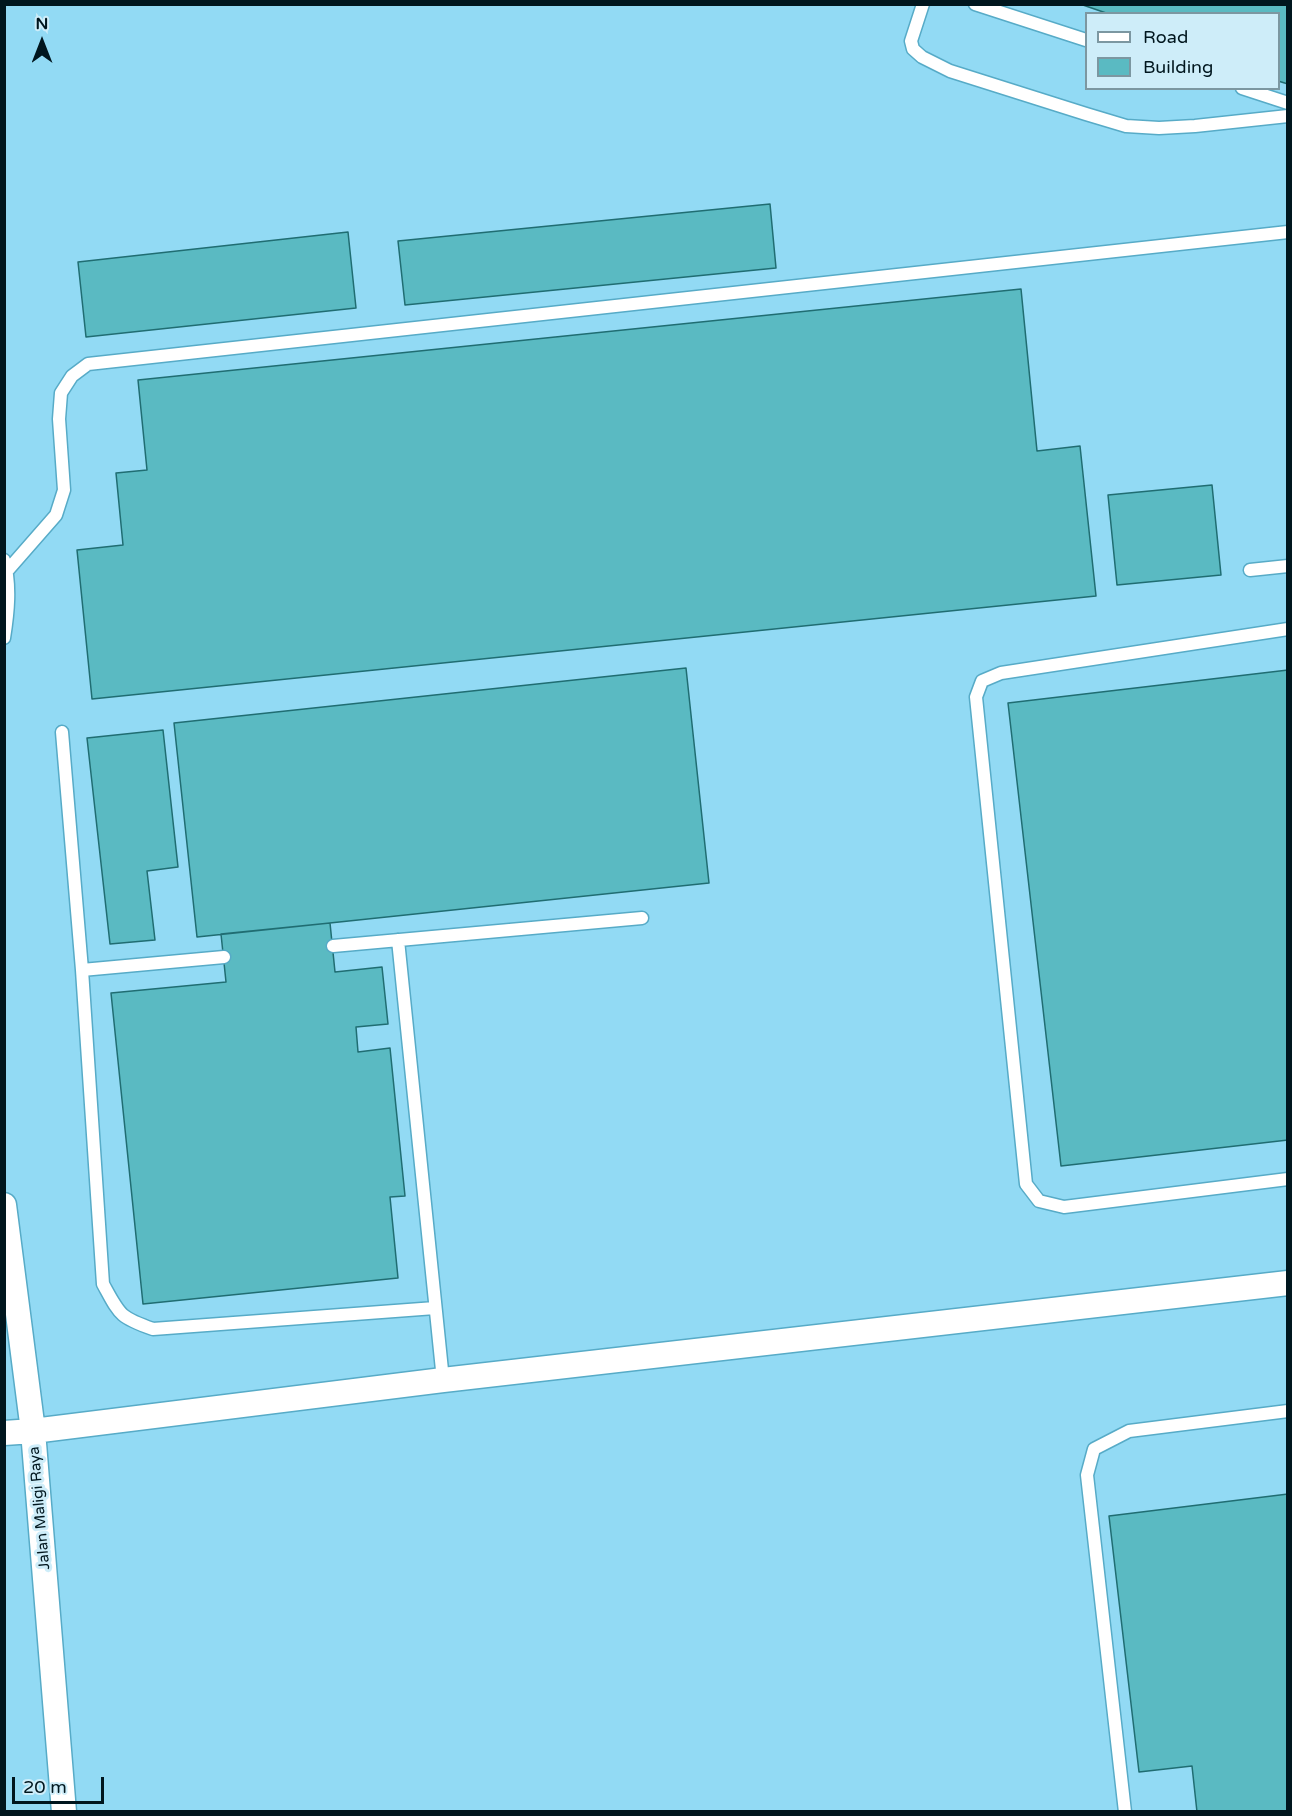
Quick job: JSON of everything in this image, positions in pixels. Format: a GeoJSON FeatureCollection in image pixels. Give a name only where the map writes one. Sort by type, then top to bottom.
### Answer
{"type":"FeatureCollection","features":[{"type":"Feature","properties":{"kind":"street","name":"Jalan Maligi Raya"},"geometry":{"type":"LineString","coordinates":[[4,1205],[33,1431],[64,1812]]}},
{"type":"Feature","properties":{"kind":"street"},"geometry":{"type":"LineString","coordinates":[[4,1433],[1287,1283]]}},
{"type":"Feature","properties":{"kind":"lane"},"geometry":{"type":"LineString","coordinates":[[923,4],[911,41],[915,52],[950,71],[1074,111],[1126,126],[1159,128],[1287,116]]}},
{"type":"Feature","properties":{"kind":"lane"},"geometry":{"type":"LineString","coordinates":[[975,4],[1085,40]]}},
{"type":"Feature","properties":{"kind":"lane"},"geometry":{"type":"LineString","coordinates":[[1248,90],[1287,103]]}},
{"type":"Feature","properties":{"kind":"lane"},"geometry":{"type":"LineString","coordinates":[[4,638],[8,616],[6,566],[56,515],[64,490],[59,419],[61,393],[72,376],[88,364],[1287,232]]}},
{"type":"Feature","properties":{"kind":"lane"},"geometry":{"type":"LineString","coordinates":[[1250,570],[1287,566]]}},
{"type":"Feature","properties":{"kind":"lane"},"geometry":{"type":"LineString","coordinates":[[1287,628],[1000,673],[982,681],[976,696],[1026,1184],[1039,1200],[1064,1207],[1287,1179]]}},
{"type":"Feature","properties":{"kind":"lane"},"geometry":{"type":"LineString","coordinates":[[62,732],[82,970],[103,1284],[116,1309],[127,1320],[153,1329],[435,1308]]}},
{"type":"Feature","properties":{"kind":"lane"},"geometry":{"type":"LineString","coordinates":[[333,946],[642,918]]}},
{"type":"Feature","properties":{"kind":"lane"},"geometry":{"type":"LineString","coordinates":[[398,940],[442,1380]]}},
{"type":"Feature","properties":{"kind":"lane"},"geometry":{"type":"LineString","coordinates":[[82,970],[224,957]]}},
{"type":"Feature","properties":{"kind":"lane"},"geometry":{"type":"LineString","coordinates":[[1125,1812],[1087,1475],[1094,1449],[1129,1431],[1287,1411]]}},
{"type":"Feature","properties":{"kind":"shaded area"},"geometry":{"type":"Polygon","coordinates":[[[5,5],[1287,5],[1287,1811],[5,1812],[5,5]]]}},
{"type":"Feature","properties":{"kind":"building"},"geometry":{"type":"Polygon","coordinates":[[[1080,4],[1288,4],[1288,84],[1280,82],[1280,12],[1103,12],[1080,4]]]}},
{"type":"Feature","properties":{"kind":"building"},"geometry":{"type":"Polygon","coordinates":[[[770,204],[776,268],[405,305],[398,241],[770,204]]]}},
{"type":"Feature","properties":{"kind":"building"},"geometry":{"type":"Polygon","coordinates":[[[348,232],[356,308],[86,337],[78,262],[348,232]]]}},
{"type":"Feature","properties":{"kind":"building"},"geometry":{"type":"Polygon","coordinates":[[[1021,289],[1037,451],[1080,446],[1096,596],[92,699],[77,550],[123,545],[116,473],[147,470],[138,380],[1021,289]]]}},
{"type":"Feature","properties":{"kind":"building"},"geometry":{"type":"Polygon","coordinates":[[[1212,485],[1221,575],[1117,585],[1108,495],[1212,485]]]}},
{"type":"Feature","properties":{"kind":"building"},"geometry":{"type":"Polygon","coordinates":[[[686,668],[709,883],[197,937],[174,723],[686,668]]]}},
{"type":"Feature","properties":{"kind":"building"},"geometry":{"type":"Polygon","coordinates":[[[1288,670],[1288,1140],[1061,1166],[1008,703],[1288,670]]]}},
{"type":"Feature","properties":{"kind":"building"},"geometry":{"type":"Polygon","coordinates":[[[163,730],[178,867],[147,871],[155,940],[110,944],[87,738],[163,730]]]}},
{"type":"Feature","properties":{"kind":"building"},"geometry":{"type":"Polygon","coordinates":[[[330,923],[335,972],[382,967],[388,1024],[356,1027],[358,1052],[390,1048],[405,1196],[390,1197],[398,1278],[143,1304],[111,993],[226,982],[221,934],[330,923]]]}},
{"type":"Feature","properties":{"kind":"building"},"geometry":{"type":"Polygon","coordinates":[[[1288,1494],[1288,1812],[1197,1812],[1192,1766],[1139,1772],[1109,1516],[1288,1494]]]}}]}
